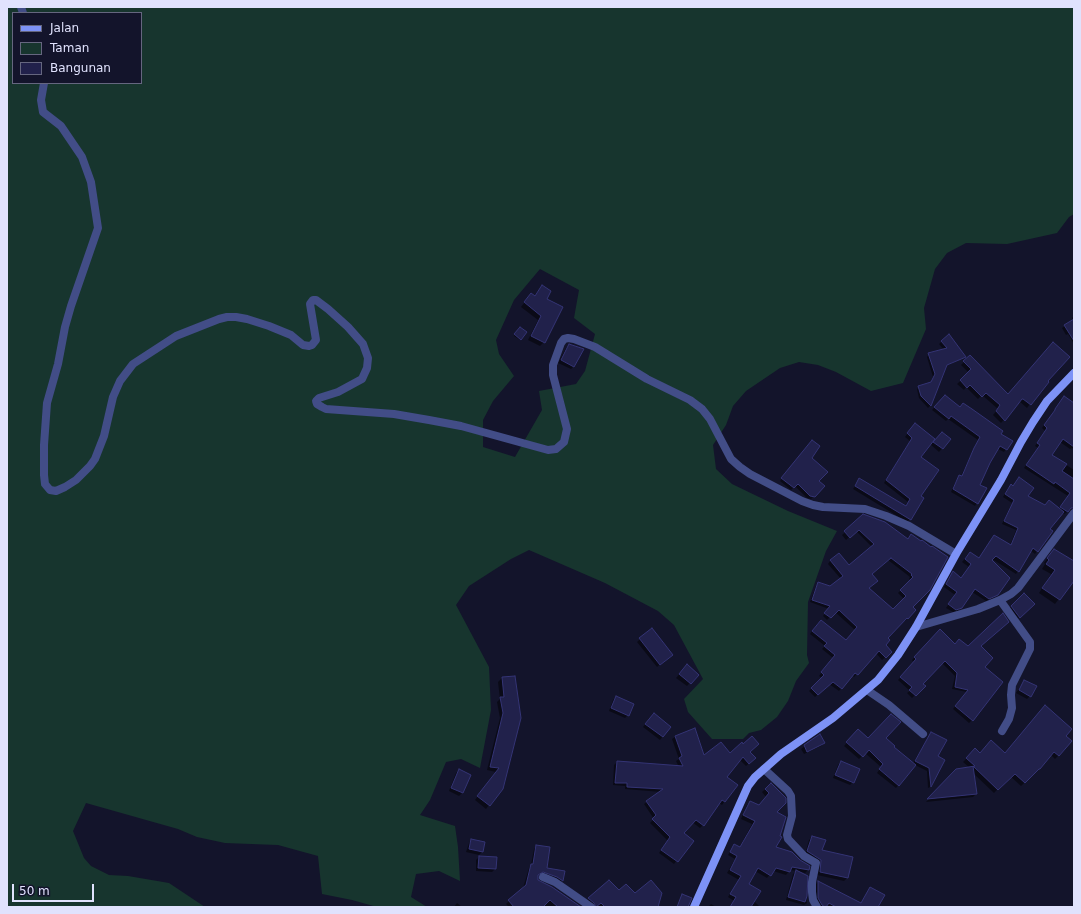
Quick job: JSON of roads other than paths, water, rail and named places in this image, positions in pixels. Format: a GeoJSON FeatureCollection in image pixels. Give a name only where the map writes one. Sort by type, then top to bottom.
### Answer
{"type":"FeatureCollection","features":[{"type":"Feature","properties":{"kind":"main road"},"geometry":{"type":"LineString","coordinates":[[694,907],[743,795],[755,777],[803,738],[833,718],[878,680],[916,627],[956,554],[1001,480],[1033,422],[1047,401],[1074,373]]}},
{"type":"Feature","properties":{"kind":"street"},"geometry":{"type":"LineString","coordinates":[[44,84],[41,100],[43,112],[61,126],[82,157],[91,182],[98,222],[96,236],[81,275],[65,327],[58,364],[47,403],[44,445],[44,475],[45,484],[50,490],[56,491],[76,480],[95,459],[104,436],[113,398],[120,381],[133,364],[176,336],[227,317],[236,317],[269,326],[295,337],[306,346],[312,345],[316,340],[316,336],[310,304],[313,300],[316,300],[324,305],[348,327],[363,344],[368,358],[367,368],[362,379],[338,392],[319,398],[316,401],[316,404],[326,409],[394,414],[429,420],[461,426],[548,450],[556,449],[564,442],[567,429],[553,375],[553,365],[564,339],[574,339],[595,347],[647,379],[690,400],[702,409],[710,419],[732,459],[740,468],[750,474],[802,501],[813,505],[823,507],[865,509],[886,516],[909,526],[956,554]]}},
{"type":"Feature","properties":{"kind":"street"},"geometry":{"type":"LineString","coordinates":[[916,627],[1000,600],[1011,594],[1018,588],[1074,513]]}},
{"type":"Feature","properties":{"kind":"street"},"geometry":{"type":"LineString","coordinates":[[1000,600],[1030,642],[1030,649],[1012,684],[1012,708],[1009,719],[1002,731]]}},
{"type":"Feature","properties":{"kind":"street"},"geometry":{"type":"LineString","coordinates":[[867,690],[889,705],[923,734]]}},
{"type":"Feature","properties":{"kind":"street"},"geometry":{"type":"LineString","coordinates":[[764,769],[788,791],[791,796],[792,816],[788,839],[804,856],[816,863],[812,882],[812,892],[813,900],[817,907]]}},
{"type":"Feature","properties":{"kind":"street"},"geometry":{"type":"LineString","coordinates":[[543,877],[555,882],[591,907]]}}]}
